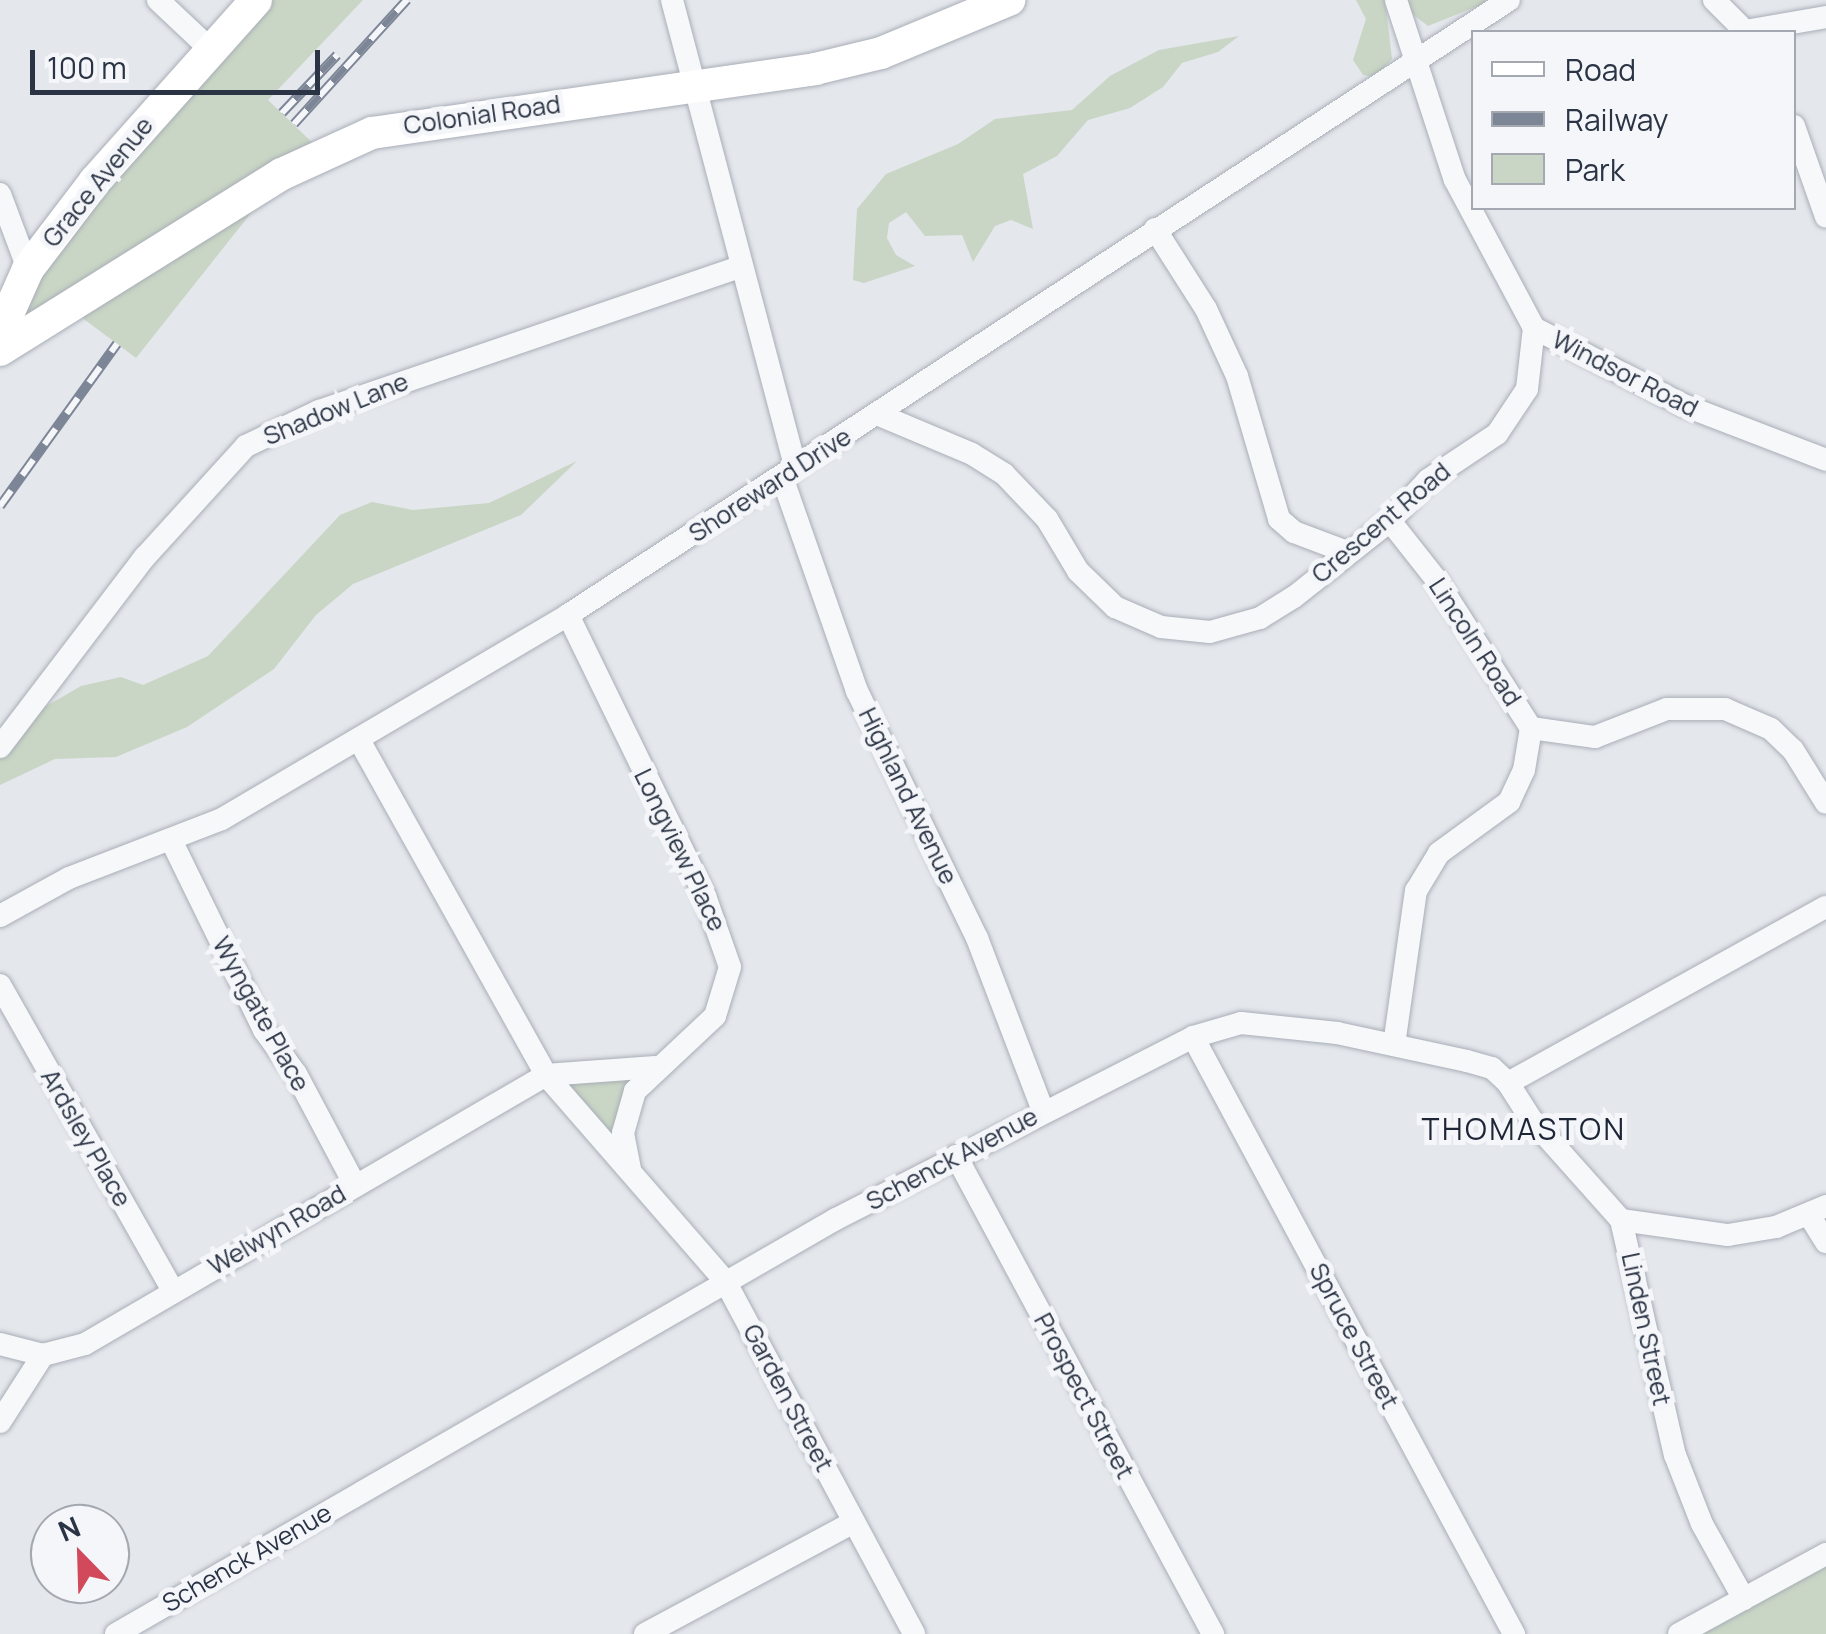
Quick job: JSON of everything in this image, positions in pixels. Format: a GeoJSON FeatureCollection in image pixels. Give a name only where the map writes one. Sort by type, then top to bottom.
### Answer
{"type":"FeatureCollection","features":[{"type":"Feature","properties":{"kind":"street"},"geometry":{"type":"LineString","coordinates":[[158,0],[210,48]]}},
{"type":"Feature","properties":{"kind":"street","name":"Grace Avenue"},"geometry":{"type":"LineString","coordinates":[[0,332],[28,270],[210,48],[256,0]]}},
{"type":"Feature","properties":{"kind":"street","name":"Highland Avenue"},"geometry":{"type":"LineString","coordinates":[[672,0],[789,473],[857,691],[977,938],[1043,1111]]}},
{"type":"Feature","properties":{"kind":"street","name":"Colonial Road"},"geometry":{"type":"LineString","coordinates":[[0,350],[334,147],[406,124],[693,86],[881,53],[1009,0]]}},
{"type":"Feature","properties":{"kind":"street","name":"Windsor Road"},"geometry":{"type":"LineString","coordinates":[[1396,0],[1473,221],[1534,328],[1683,406],[1826,460]]}},
{"type":"Feature","properties":{"kind":"street","name":"Shoreward Drive"},"geometry":{"type":"LineString","coordinates":[[0,916],[70,878],[237,811],[568,615],[789,473],[1155,228],[1510,0]]}},
{"type":"Feature","properties":{"kind":"street"},"geometry":{"type":"LineString","coordinates":[[1714,0],[1744,30]]}},
{"type":"Feature","properties":{"kind":"street"},"geometry":{"type":"LineString","coordinates":[[1757,30],[1826,17]]}},
{"type":"Feature","properties":{"kind":"street"},"geometry":{"type":"LineString","coordinates":[[1796,132],[1826,217]]}},
{"type":"Feature","properties":{"kind":"street"},"geometry":{"type":"LineString","coordinates":[[0,194],[28,270]]}},
{"type":"Feature","properties":{"kind":"street"},"geometry":{"type":"LineString","coordinates":[[1155,228],[1206,309],[1237,376],[1278,519],[1294,532],[1346,552]]}},
{"type":"Feature","properties":{"kind":"street","name":"Shadow Lane"},"geometry":{"type":"LineString","coordinates":[[0,747],[145,556],[246,446],[338,404],[739,267]]}},
{"type":"Feature","properties":{"kind":"street","name":"Crescent Road"},"geometry":{"type":"LineString","coordinates":[[877,414],[993,466],[1047,519],[1098,595],[1160,627],[1210,632],[1260,618],[1390,522],[1428,480],[1507,422],[1526,389],[1534,328]]}},
{"type":"Feature","properties":{"kind":"street","name":"Lincoln Road"},"geometry":{"type":"LineString","coordinates":[[1390,522],[1435,578],[1531,728],[1595,737],[1667,709],[1725,709],[1771,728],[1793,750],[1826,803]]}},
{"type":"Feature","properties":{"kind":"street","name":"Longview Place"},"geometry":{"type":"LineString","coordinates":[[568,615],[728,953],[728,986],[715,1016],[655,1067]]}},
{"type":"Feature","properties":{"kind":"street"},"geometry":{"type":"LineString","coordinates":[[1394,1045],[1416,891],[1452,840],[1509,802],[1524,770],[1531,728]]}},
{"type":"Feature","properties":{"kind":"street","name":"Garden Street"},"geometry":{"type":"LineString","coordinates":[[359,740],[546,1075],[724,1282],[914,1634]]}},
{"type":"Feature","properties":{"kind":"street","name":"Wyngate Place"},"geometry":{"type":"LineString","coordinates":[[172,840],[243,990],[355,1185]]}},
{"type":"Feature","properties":{"kind":"street"},"geometry":{"type":"LineString","coordinates":[[1508,1083],[1824,912]]}},
{"type":"Feature","properties":{"kind":"street","name":"Ardsley Place"},"geometry":{"type":"LineString","coordinates":[[0,985],[173,1291]]}},
{"type":"Feature","properties":{"kind":"street","name":"Schenck Avenue"},"geometry":{"type":"LineString","coordinates":[[116,1634],[724,1282],[956,1156],[1193,1038],[1241,1023],[1394,1045],[1486,1066],[1508,1083]]}},
{"type":"Feature","properties":{"kind":"street","name":"Spruce Street"},"geometry":{"type":"LineString","coordinates":[[1193,1038],[1514,1634]]}},
{"type":"Feature","properties":{"kind":"street"},"geometry":{"type":"LineString","coordinates":[[546,1075],[655,1067]]}},
{"type":"Feature","properties":{"kind":"street","name":"Garden Street"},"geometry":{"type":"LineString","coordinates":[[636,1179],[624,1150],[624,1123],[635,1091],[655,1067]]}},
{"type":"Feature","properties":{"kind":"street","name":"Welwyn Road"},"geometry":{"type":"LineString","coordinates":[[43,1355],[85,1344],[546,1075]]}},
{"type":"Feature","properties":{"kind":"street","name":"Linden Street"},"geometry":{"type":"LineString","coordinates":[[1508,1083],[1531,1119],[1621,1220],[1675,1455],[1702,1524],[1744,1599]]}},
{"type":"Feature","properties":{"kind":"street","name":"Prospect Street"},"geometry":{"type":"LineString","coordinates":[[956,1156],[1213,1634]]}},
{"type":"Feature","properties":{"kind":"street"},"geometry":{"type":"LineString","coordinates":[[1621,1220],[1709,1235],[1752,1232],[1817,1211],[1826,1242]]}},
{"type":"Feature","properties":{"kind":"street"},"geometry":{"type":"LineString","coordinates":[[0,1344],[43,1355],[0,1422]]}},
{"type":"Feature","properties":{"kind":"street"},"geometry":{"type":"LineString","coordinates":[[645,1634],[854,1522]]}},
{"type":"Feature","properties":{"kind":"street"},"geometry":{"type":"LineString","coordinates":[[1678,1634],[1826,1554]]}},
{"type":"Feature","properties":{"kind":"green space"},"geometry":{"type":"Polygon","coordinates":[[[256,0],[363,0],[268,100],[322,152],[282,174],[136,358],[69,308],[0,330],[11,304],[256,0]]]}},
{"type":"Feature","properties":{"kind":"green space"},"geometry":{"type":"Polygon","coordinates":[[[1356,0],[1385,0],[1392,59],[1376,77],[1363,75],[1353,60],[1366,19],[1356,0]]]}},
{"type":"Feature","properties":{"kind":"green space"},"geometry":{"type":"Polygon","coordinates":[[[1394,0],[1493,0],[1428,26],[1394,0]]]}},
{"type":"Feature","properties":{"kind":"green space"},"geometry":{"type":"Polygon","coordinates":[[[1239,36],[1218,52],[1182,63],[1163,87],[1130,108],[1088,120],[1057,156],[1023,174],[1033,229],[1011,220],[995,226],[973,262],[962,235],[925,236],[906,212],[889,223],[887,238],[896,255],[915,266],[864,283],[853,280],[857,209],[886,174],[958,144],[995,119],[1072,110],[1110,76],[1159,50],[1239,36]]]}},
{"type":"Feature","properties":{"kind":"green space"},"geometry":{"type":"Polygon","coordinates":[[[577,461],[521,515],[353,584],[316,615],[274,669],[187,727],[116,757],[55,759],[0,785],[0,733],[81,686],[121,677],[143,685],[208,656],[340,515],[372,502],[413,510],[489,503],[577,461]]]}},
{"type":"Feature","properties":{"kind":"green space"},"geometry":{"type":"Polygon","coordinates":[[[655,1067],[623,1151],[546,1075],[655,1067]]]}},
{"type":"Feature","properties":{"kind":"green space"},"geometry":{"type":"Polygon","coordinates":[[[1826,1554],[1826,1634],[1678,1634],[1826,1554]]]}},
{"type":"Feature","properties":{"kind":"railway"},"geometry":{"type":"LineString","coordinates":[[294,124],[407,0]]}},
{"type":"Feature","properties":{"kind":"railway"},"geometry":{"type":"LineString","coordinates":[[282,113],[337,55]]}},
{"type":"Feature","properties":{"kind":"railway"},"geometry":{"type":"LineString","coordinates":[[0,506],[117,344]]}},
{"type":"Feature","properties":{"kind":"district","name":"THOMASTON"},"geometry":{"type":"Point","coordinates":[1524,1129]}}]}
